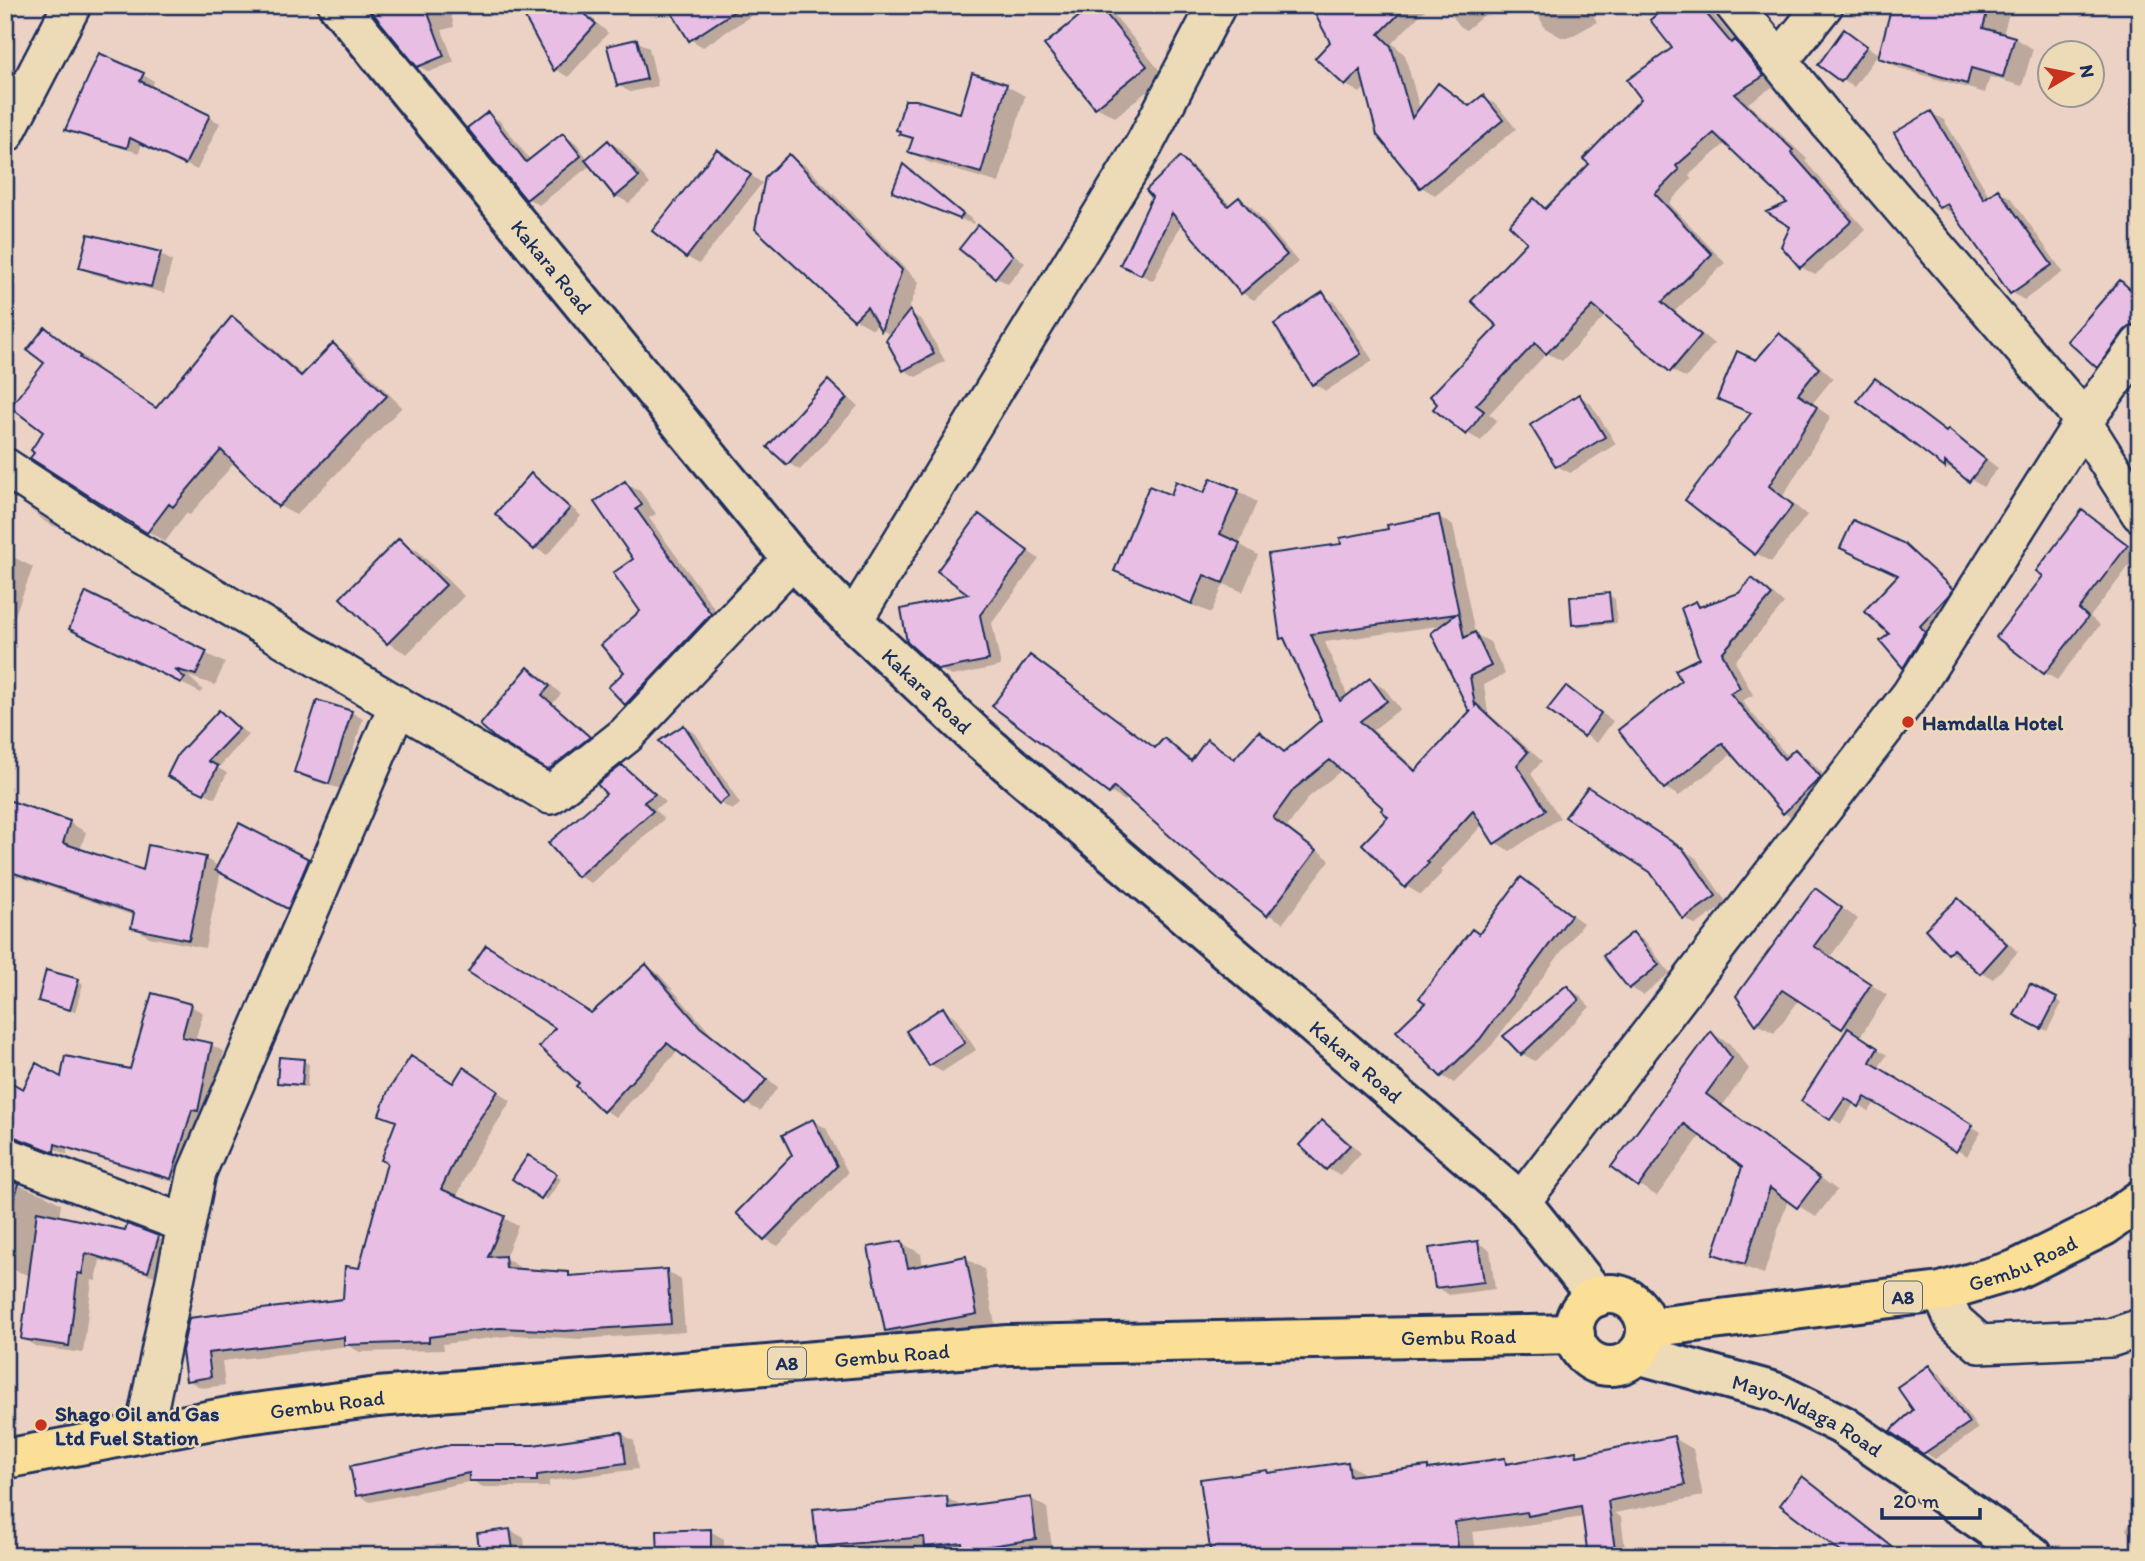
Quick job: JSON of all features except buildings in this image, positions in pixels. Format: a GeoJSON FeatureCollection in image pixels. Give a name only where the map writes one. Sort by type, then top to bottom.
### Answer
{"type":"FeatureCollection","features":[{"type":"Feature","properties":{"kind":"main road","name":"Gembu Road"},"geometry":{"type":"LineString","coordinates":[[5,1459],[239,1415],[378,1397],[1008,1345],[1575,1334],[1579,1347],[1588,1358],[1613,1366],[1627,1362],[1642,1341],[1941,1292],[2015,1270],[2104,1226],[2140,1200]]}},
{"type":"Feature","properties":{"kind":"main road"},"geometry":{"type":"LineString","coordinates":[[1575,1334],[1575,1322],[1587,1303],[1608,1294],[1619,1295],[1638,1307],[1644,1317],[1642,1341]]}},
{"type":"Feature","properties":{"kind":"street"},"geometry":{"type":"LineString","coordinates":[[5,134],[72,5]]}},
{"type":"Feature","properties":{"kind":"street","name":"Kakara Road"},"geometry":{"type":"LineString","coordinates":[[338,5],[792,559],[853,621],[976,736],[1521,1202],[1597,1297]]}},
{"type":"Feature","properties":{"kind":"street"},"geometry":{"type":"LineString","coordinates":[[853,621],[1144,145],[1217,5]]}},
{"type":"Feature","properties":{"kind":"street"},"geometry":{"type":"LineString","coordinates":[[1734,5],[1829,123],[2073,407],[2140,513]]}},
{"type":"Feature","properties":{"kind":"street"},"geometry":{"type":"LineString","coordinates":[[1779,61],[1824,5]]}},
{"type":"Feature","properties":{"kind":"street"},"geometry":{"type":"LineString","coordinates":[[1521,1202],[1911,694],[2083,422],[2140,344]]}},
{"type":"Feature","properties":{"kind":"street"},"geometry":{"type":"LineString","coordinates":[[5,467],[117,540],[550,795],[626,735],[792,559]]}},
{"type":"Feature","properties":{"kind":"street"},"geometry":{"type":"LineString","coordinates":[[144,1433],[197,1172],[398,705]]}},
{"type":"Feature","properties":{"kind":"street"},"geometry":{"type":"LineString","coordinates":[[5,1156],[186,1224]]}},
{"type":"Feature","properties":{"kind":"street"},"geometry":{"type":"LineString","coordinates":[[1941,1292],[1954,1321],[1980,1345],[2110,1338],[2140,1328]]}},
{"type":"Feature","properties":{"kind":"street","name":"Mayo-Ndaga Road"},"geometry":{"type":"LineString","coordinates":[[1642,1341],[1775,1392],[1842,1425],[2033,1556]]}},
{"type":"Feature","properties":{"kind":"place","name":"Hamdalla Hotel"},"geometry":{"type":"Point","coordinates":[1908,722]}},
{"type":"Feature","properties":{"kind":"place","name":"Shago Oil and Gas Ltd Fuel Station"},"geometry":{"type":"Point","coordinates":[41,1425]}}]}
